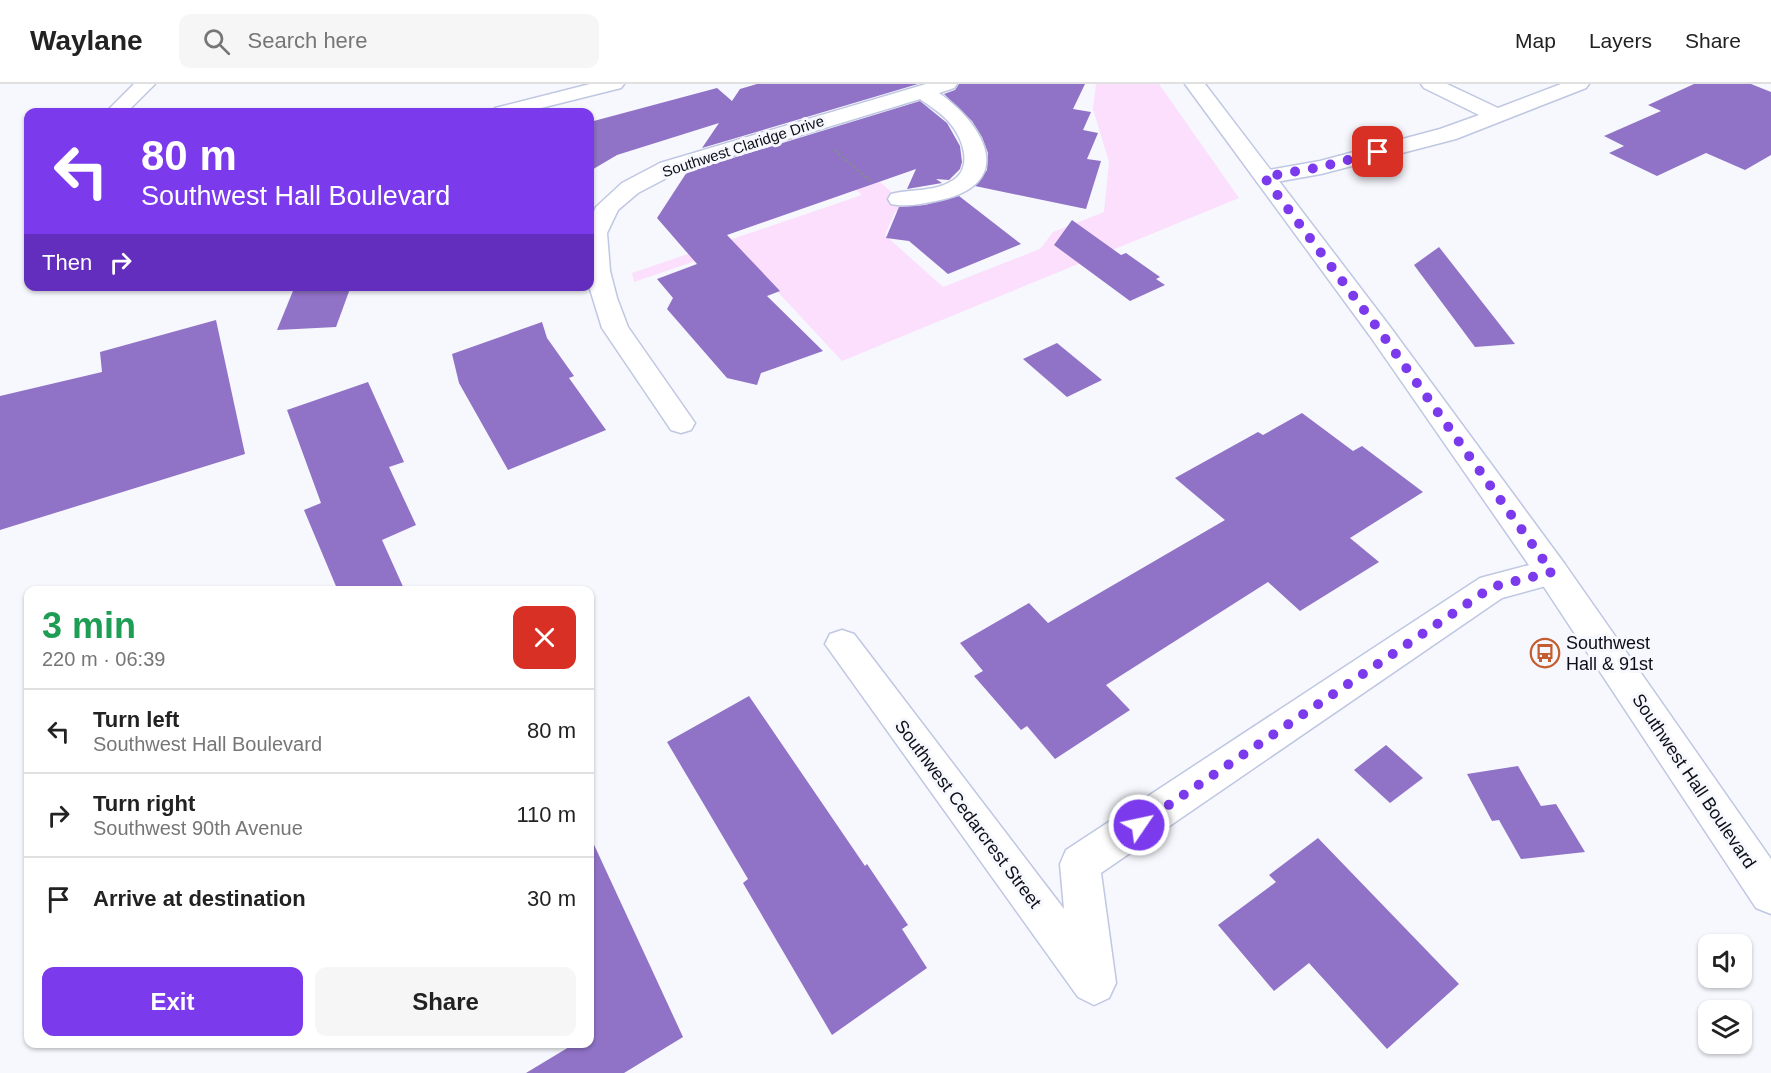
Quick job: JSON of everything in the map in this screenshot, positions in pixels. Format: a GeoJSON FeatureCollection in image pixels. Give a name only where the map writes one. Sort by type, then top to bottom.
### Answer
{"type":"FeatureCollection","features":[{"type":"Feature","properties":{"kind":"street"},"geometry":{"type":"LineString","coordinates":[[120,108],[144,84]]}},
{"type":"Feature","properties":{"kind":"street"},"geometry":{"type":"LineString","coordinates":[[518,108],[614,84]]}},
{"type":"Feature","properties":{"kind":"street","name":"Southwest Claridge Drive"},"geometry":{"type":"LineString","coordinates":[[681,423],[615,328],[604,298],[598,271],[595,233],[608,207],[630,188],[668,168],[947,84]]}},
{"type":"Feature","properties":{"kind":"street","name":"Southwest Hall Boulevard"},"geometry":{"type":"LineString","coordinates":[[1195,84],[1379,330],[1552,572],[1771,894]]}},
{"type":"Feature","properties":{"kind":"street"},"geometry":{"type":"LineString","coordinates":[[1431,84],[1498,116]]}},
{"type":"Feature","properties":{"kind":"street"},"geometry":{"type":"LineString","coordinates":[[1264,177],[1321,167],[1437,137],[1580,84]]}},
{"type":"Feature","properties":{"kind":"street"},"geometry":{"type":"LineString","coordinates":[[899,199],[948,191],[967,182],[976,167],[975,148],[956,117],[923,91]]}},
{"type":"Feature","properties":{"kind":"street","name":"Southwest Cedarcrest Street"},"geometry":{"type":"LineString","coordinates":[[842,644],[1094,983],[1080,864],[1492,587],[1552,572]]}},
{"type":"Feature","properties":{"kind":"path"},"geometry":{"type":"LineString","coordinates":[[829,148],[867,176],[884,192],[899,199]]}},
{"type":"Feature","properties":{"kind":"shaded area"},"geometry":{"type":"Polygon","coordinates":[[[1096,84],[1159,84],[1239,198],[842,361],[736,247],[634,282],[632,273],[862,195],[802,141],[824,134],[909,207],[895,212],[885,235],[943,287],[1040,249],[1053,232],[1104,212],[1109,162],[1093,109],[1096,84]]]}},
{"type":"Feature","properties":{"kind":"building"},"geometry":{"type":"Polygon","coordinates":[[[757,84],[918,84],[702,148],[719,123],[617,155],[594,169],[594,121],[717,88],[732,101],[740,89],[757,84]]]}},
{"type":"Feature","properties":{"kind":"building"},"geometry":{"type":"Polygon","coordinates":[[[959,84],[1085,84],[1073,109],[1091,112],[1083,130],[1098,133],[1087,159],[1101,161],[1086,209],[975,186],[987,170],[988,153],[972,121],[944,94],[955,90],[959,84]]]}},
{"type":"Feature","properties":{"kind":"building"},"geometry":{"type":"Polygon","coordinates":[[[1694,84],[1751,84],[1771,92],[1771,155],[1745,170],[1706,153],[1657,176],[1609,153],[1624,146],[1604,136],[1661,111],[1648,105],[1694,84]]]}},
{"type":"Feature","properties":{"kind":"building"},"geometry":{"type":"Polygon","coordinates":[[[920,101],[947,123],[960,146],[962,162],[960,169],[949,180],[936,179],[942,183],[907,189],[916,169],[727,235],[780,291],[767,296],[823,351],[761,373],[757,385],[727,378],[667,309],[673,298],[657,279],[697,264],[657,218],[687,172],[920,101]]]}},
{"type":"Feature","properties":{"kind":"building"},"geometry":{"type":"Polygon","coordinates":[[[959,196],[1021,244],[948,274],[909,241],[886,238],[899,207],[925,205],[959,196]]]}},
{"type":"Feature","properties":{"kind":"building"},"geometry":{"type":"Polygon","coordinates":[[[1072,220],[1121,255],[1126,253],[1160,277],[1156,279],[1165,285],[1130,301],[1054,245],[1072,220]]]}},
{"type":"Feature","properties":{"kind":"building"},"geometry":{"type":"Polygon","coordinates":[[[1439,247],[1515,344],[1475,347],[1414,265],[1439,247]]]}},
{"type":"Feature","properties":{"kind":"building"},"geometry":{"type":"Polygon","coordinates":[[[293,291],[349,291],[336,327],[277,330],[293,291]]]}},
{"type":"Feature","properties":{"kind":"building"},"geometry":{"type":"Polygon","coordinates":[[[216,320],[245,454],[0,530],[0,396],[102,372],[100,352],[216,320]]]}},
{"type":"Feature","properties":{"kind":"building"},"geometry":{"type":"Polygon","coordinates":[[[542,322],[547,338],[574,376],[569,378],[606,430],[508,470],[459,383],[452,354],[542,322]]]}},
{"type":"Feature","properties":{"kind":"building"},"geometry":{"type":"Polygon","coordinates":[[[1057,343],[1102,380],[1067,397],[1023,359],[1057,343]]]}},
{"type":"Feature","properties":{"kind":"building"},"geometry":{"type":"Polygon","coordinates":[[[368,382],[404,462],[389,467],[416,525],[382,540],[403,586],[336,586],[304,510],[321,503],[287,410],[368,382]]]}},
{"type":"Feature","properties":{"kind":"building"},"geometry":{"type":"Polygon","coordinates":[[[1302,413],[1353,451],[1362,446],[1423,492],[1350,538],[1379,562],[1300,611],[1268,582],[1106,685],[1130,710],[1055,759],[1027,726],[1021,730],[974,676],[983,671],[960,643],[1029,603],[1048,623],[1225,520],[1175,478],[1258,432],[1263,435],[1302,413]]]}},
{"type":"Feature","properties":{"kind":"building"},"geometry":{"type":"Polygon","coordinates":[[[749,696],[908,925],[902,929],[927,968],[832,1035],[743,883],[748,879],[667,742],[749,696]]]}},
{"type":"Feature","properties":{"kind":"building"},"geometry":{"type":"Polygon","coordinates":[[[1386,745],[1423,778],[1390,803],[1354,770],[1386,745]]]}},
{"type":"Feature","properties":{"kind":"building"},"geometry":{"type":"Polygon","coordinates":[[[1518,766],[1541,806],[1556,804],[1585,852],[1521,859],[1499,820],[1492,821],[1467,774],[1518,766]]]}},
{"type":"Feature","properties":{"kind":"building"},"geometry":{"type":"Polygon","coordinates":[[[1318,838],[1459,984],[1387,1049],[1309,963],[1274,991],[1218,925],[1276,882],[1269,875],[1318,838]]]}},
{"type":"Feature","properties":{"kind":"building"},"geometry":{"type":"Polygon","coordinates":[[[594,845],[683,1037],[624,1073],[526,1073],[567,1048],[594,1048],[594,845]]]}},
{"type":"Feature","properties":{"kind":"place","name":"Southwest Hall & 91st"},"geometry":{"type":"Point","coordinates":[1545,653]}},
{"type":"Feature","properties":{"kind":"route"},"geometry":{"type":"LineString","coordinates":[[1139,825],[1492,587],[1552,572],[1379,330],[1264,177],[1321,167],[1378,152]]}}]}
